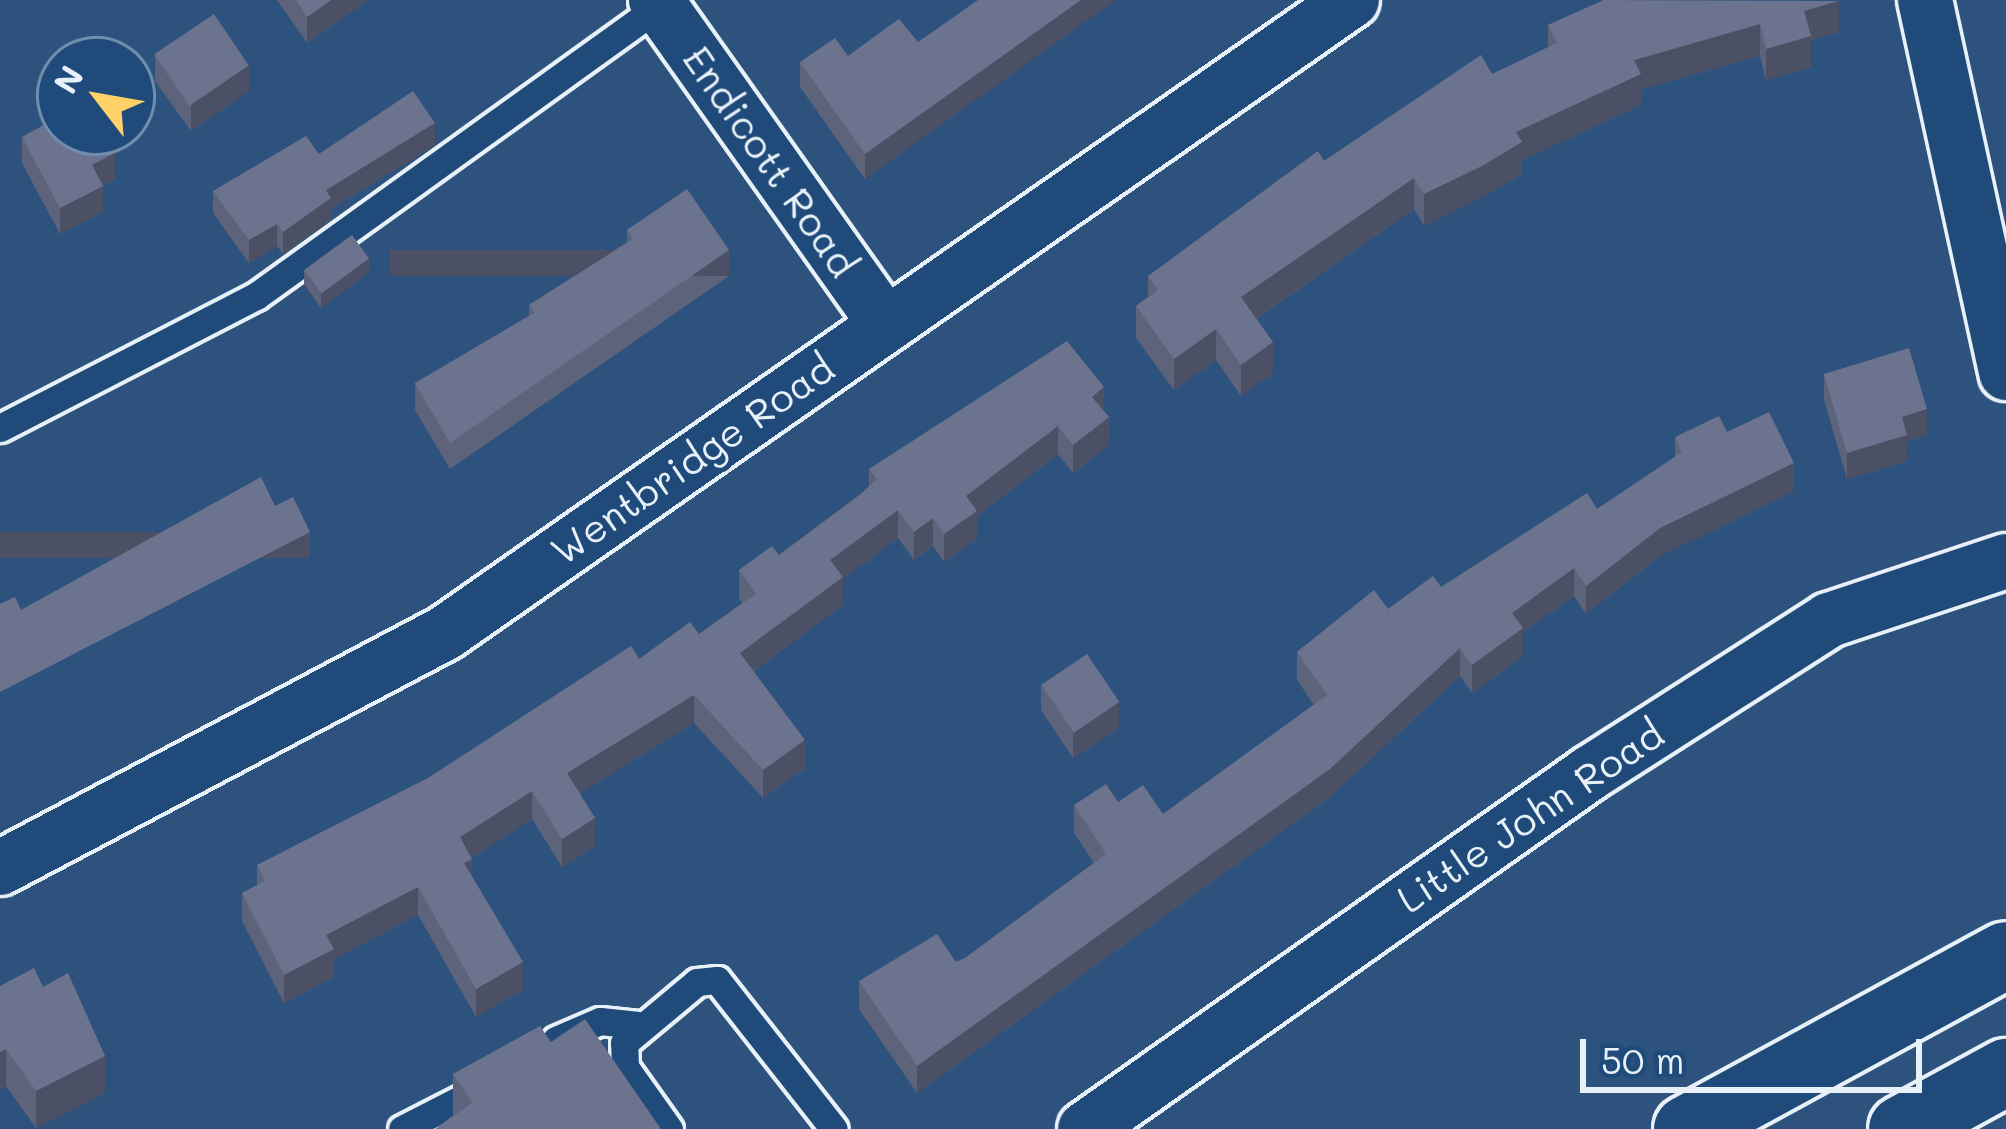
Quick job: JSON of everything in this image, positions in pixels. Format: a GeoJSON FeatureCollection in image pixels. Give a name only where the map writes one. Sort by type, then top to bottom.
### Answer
{"type":"FeatureCollection","features":[{"type":"Feature","properties":{"kind":"highway"},"geometry":{"type":"LineString","coordinates":[[1687,1129],[2006,955]]}},
{"type":"Feature","properties":{"kind":"highway"},"geometry":{"type":"LineString","coordinates":[[1902,1129],[2006,1072]]}},
{"type":"Feature","properties":{"kind":"street","name":"Wentbridge Road"},"geometry":{"type":"LineString","coordinates":[[0,868],[445,633],[1352,0]]}},
{"type":"Feature","properties":{"kind":"street"},"geometry":{"type":"LineString","coordinates":[[1925,0],[2006,374]]}},
{"type":"Feature","properties":{"kind":"street","name":"Endicott Road"},"geometry":{"type":"LineString","coordinates":[[661,2],[885,322]]}},
{"type":"Feature","properties":{"kind":"street","name":"Little John Road"},"geometry":{"type":"LineString","coordinates":[[1084,1129],[1590,772],[1829,620],[2006,561]]}},
{"type":"Feature","properties":{"kind":"lane"},"geometry":{"type":"LineString","coordinates":[[0,428],[256,296],[661,2]]}},
{"type":"Feature","properties":{"kind":"lane"},"geometry":{"type":"LineString","coordinates":[[403,1129],[572,1030],[636,1025],[717,980],[835,1129]]}},
{"type":"Feature","properties":{"kind":"lane"},"geometry":{"type":"LineString","coordinates":[[636,1025],[625,1067],[669,1129]]}},
{"type":"Feature","properties":{"kind":"building"},"geometry":{"type":"Polygon","coordinates":[[[296,0],[331,0],[307,17],[296,0]]]}},
{"type":"Feature","properties":{"kind":"building"},"geometry":{"type":"Polygon","coordinates":[[[978,0],[1081,0],[865,154],[800,62],[835,38],[848,56],[899,19],[918,42],[978,0]]]}},
{"type":"Feature","properties":{"kind":"building"},"geometry":{"type":"Polygon","coordinates":[[[1604,0],[1839,1],[1804,11],[1811,36],[1766,49],[1760,24],[1634,60],[1641,74],[1516,132],[1522,142],[1482,166],[1424,194],[1414,178],[1241,297],[1273,342],[1241,365],[1216,329],[1174,359],[1136,306],[1158,290],[1148,276],[1318,151],[1324,161],[1481,55],[1492,74],[1557,43],[1548,25],[1604,0]]]}},
{"type":"Feature","properties":{"kind":"building"},"geometry":{"type":"Polygon","coordinates":[[[214,14],[249,65],[189,106],[156,53],[214,14]]]}},
{"type":"Feature","properties":{"kind":"building"},"geometry":{"type":"Polygon","coordinates":[[[413,91],[435,123],[326,190],[331,198],[283,232],[277,224],[249,240],[213,191],[306,136],[319,154],[413,91]]]}},
{"type":"Feature","properties":{"kind":"building"},"geometry":{"type":"Polygon","coordinates":[[[36,129],[36,156],[109,156],[92,165],[103,186],[60,208],[22,137],[36,129]]]}},
{"type":"Feature","properties":{"kind":"building"},"geometry":{"type":"Polygon","coordinates":[[[687,189],[729,250],[450,443],[415,383],[534,313],[529,305],[633,239],[627,230],[687,189]]]}},
{"type":"Feature","properties":{"kind":"building"},"geometry":{"type":"Polygon","coordinates":[[[352,235],[369,258],[321,293],[304,270],[352,235]]]}},
{"type":"Feature","properties":{"kind":"building"},"geometry":{"type":"Polygon","coordinates":[[[1067,341],[1104,387],[1092,397],[1109,417],[1073,445],[1058,426],[966,496],[977,511],[944,534],[933,518],[914,532],[898,510],[830,560],[843,577],[740,653],[805,740],[763,770],[694,695],[567,773],[595,818],[562,839],[532,791],[460,837],[472,859],[464,863],[523,962],[476,989],[418,887],[326,935],[334,949],[284,975],[242,893],[265,881],[257,865],[428,778],[631,646],[639,659],[690,622],[699,634],[756,594],[739,570],[772,546],[779,555],[877,479],[869,469],[1067,341]]]}},
{"type":"Feature","properties":{"kind":"building"},"geometry":{"type":"Polygon","coordinates":[[[1909,348],[1927,409],[1902,417],[1907,435],[1847,453],[1824,374],[1909,348]]]}},
{"type":"Feature","properties":{"kind":"building"},"geometry":{"type":"Polygon","coordinates":[[[1769,412],[1794,463],[1660,528],[1586,586],[1574,568],[1512,613],[1523,628],[1472,665],[1460,648],[1330,769],[917,1066],[859,981],[937,934],[956,962],[965,958],[1106,854],[1074,805],[1106,784],[1118,802],[1143,785],[1163,814],[1327,695],[1297,652],[1374,590],[1388,609],[1433,576],[1441,587],[1587,493],[1597,509],[1682,452],[1675,437],[1719,416],[1727,432],[1769,412]]]}},
{"type":"Feature","properties":{"kind":"building"},"geometry":{"type":"Polygon","coordinates":[[[261,477],[275,506],[293,497],[310,532],[0,692],[0,604],[15,597],[21,610],[261,477]]]}},
{"type":"Feature","properties":{"kind":"building"},"geometry":{"type":"Polygon","coordinates":[[[1087,654],[1119,702],[1074,733],[1041,685],[1087,654]]]}},
{"type":"Feature","properties":{"kind":"building"},"geometry":{"type":"Polygon","coordinates":[[[34,968],[43,987],[68,973],[105,1056],[36,1091],[6,1049],[0,1052],[0,986],[34,968]]]}},
{"type":"Feature","properties":{"kind":"building"},"geometry":{"type":"Polygon","coordinates":[[[585,1019],[661,1129],[435,1129],[472,1102],[453,1074],[540,1026],[551,1042],[585,1019]]]}}]}
